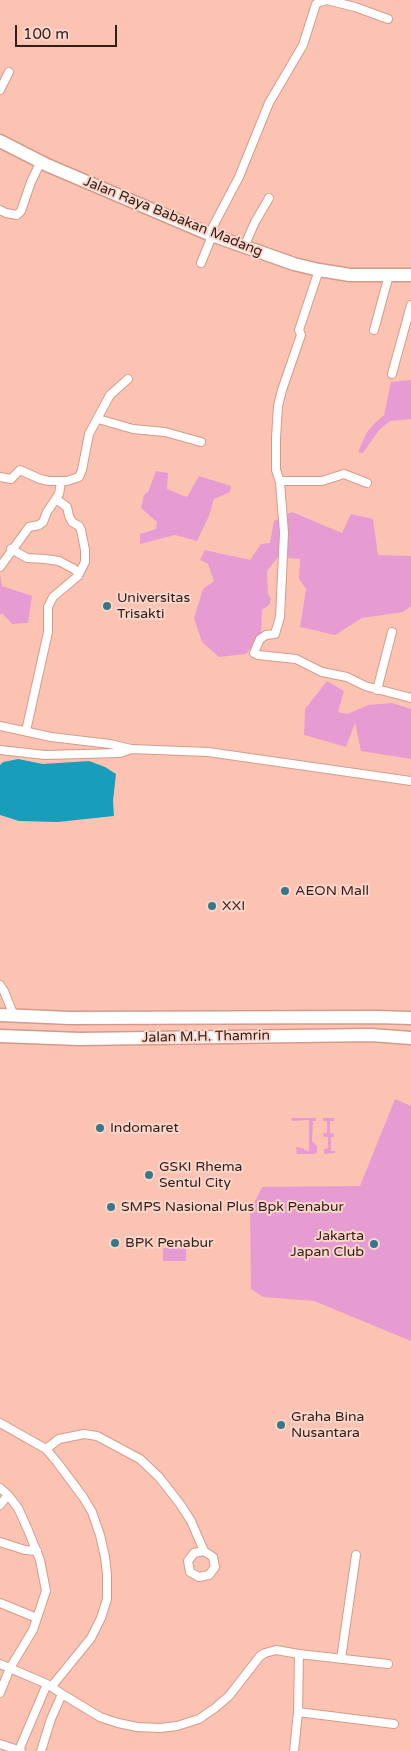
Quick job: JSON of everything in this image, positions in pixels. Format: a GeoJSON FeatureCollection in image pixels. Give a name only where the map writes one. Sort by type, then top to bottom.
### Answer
{"type":"FeatureCollection","features":[{"type":"Feature","properties":{"kind":"main road","name":"Jalan Raya Babakan Madang"},"geometry":{"type":"LineString","coordinates":[[0,141],[41,161],[211,235],[294,264],[350,275],[411,275]]}},
{"type":"Feature","properties":{"kind":"main road","name":"Jalan M.H. Thamrin"},"geometry":{"type":"LineString","coordinates":[[0,1015],[70,1018],[374,1016],[411,1018]]}},
{"type":"Feature","properties":{"kind":"main road","name":"Jalan M.H. Thamrin"},"geometry":{"type":"LineString","coordinates":[[0,1036],[79,1039],[371,1035],[411,1038]]}},
{"type":"Feature","properties":{"kind":"street"},"geometry":{"type":"LineString","coordinates":[[201,262],[211,235],[239,177],[269,103],[299,53],[316,4],[327,0],[355,7],[388,19]]}},
{"type":"Feature","properties":{"kind":"street"},"geometry":{"type":"LineString","coordinates":[[0,90],[9,72]]}},
{"type":"Feature","properties":{"kind":"street"},"geometry":{"type":"LineString","coordinates":[[0,210],[18,215],[41,161]]}},
{"type":"Feature","properties":{"kind":"street"},"geometry":{"type":"LineString","coordinates":[[244,247],[255,222],[270,198]]}},
{"type":"Feature","properties":{"kind":"street"},"geometry":{"type":"LineString","coordinates":[[319,270],[299,331],[301,335],[280,395],[276,438],[276,472],[280,481],[284,533],[280,617],[275,634],[266,635],[260,639],[254,653],[296,659],[322,672],[347,677],[377,690],[411,698]]}},
{"type":"Feature","properties":{"kind":"street"},"geometry":{"type":"LineString","coordinates":[[374,330],[389,275]]}},
{"type":"Feature","properties":{"kind":"street"},"geometry":{"type":"LineString","coordinates":[[392,374],[411,304]]}},
{"type":"Feature","properties":{"kind":"street"},"geometry":{"type":"LineString","coordinates":[[0,476],[11,479],[20,470],[45,480],[61,482],[79,477],[89,434],[110,395],[128,379]]}},
{"type":"Feature","properties":{"kind":"street"},"geometry":{"type":"LineString","coordinates":[[98,419],[133,429],[165,432],[200,442]]}},
{"type":"Feature","properties":{"kind":"street"},"geometry":{"type":"LineString","coordinates":[[280,481],[322,481],[344,474],[367,483]]}},
{"type":"Feature","properties":{"kind":"street"},"geometry":{"type":"LineString","coordinates":[[0,567],[11,549],[29,528],[43,522],[60,491],[61,482]]}},
{"type":"Feature","properties":{"kind":"street"},"geometry":{"type":"LineString","coordinates":[[26,731],[48,632],[48,607],[53,597],[78,574],[84,562],[85,550],[81,528],[72,522],[67,507],[56,499]]}},
{"type":"Feature","properties":{"kind":"street"},"geometry":{"type":"LineString","coordinates":[[11,549],[26,558],[58,561],[74,569],[78,574]]}},
{"type":"Feature","properties":{"kind":"street"},"geometry":{"type":"LineString","coordinates":[[377,690],[392,632]]}},
{"type":"Feature","properties":{"kind":"street"},"geometry":{"type":"LineString","coordinates":[[0,726],[131,749],[208,752],[411,781]]}},
{"type":"Feature","properties":{"kind":"street"},"geometry":{"type":"LineString","coordinates":[[0,750],[45,755],[120,754],[131,749]]}},
{"type":"Feature","properties":{"kind":"street"},"geometry":{"type":"LineString","coordinates":[[0,984],[14,1016]]}},
{"type":"Feature","properties":{"kind":"street"},"geometry":{"type":"LineString","coordinates":[[0,1423],[46,1449],[68,1475],[92,1512],[100,1535],[107,1574],[107,1599],[101,1618],[91,1638],[49,1685],[20,1751],[0,1744]]}},
{"type":"Feature","properties":{"kind":"street"},"geometry":{"type":"LineString","coordinates":[[46,1449],[59,1439],[84,1434],[97,1436],[140,1459],[159,1477],[180,1504],[191,1520],[204,1551]]}},
{"type":"Feature","properties":{"kind":"street"},"geometry":{"type":"LineString","coordinates":[[0,1488],[18,1508],[37,1551],[46,1591],[33,1630],[10,1668],[0,1693]]}},
{"type":"Feature","properties":{"kind":"street"},"geometry":{"type":"LineString","coordinates":[[0,1505],[8,1495]]}},
{"type":"Feature","properties":{"kind":"street"},"geometry":{"type":"LineString","coordinates":[[0,1542],[25,1550],[37,1551]]}},
{"type":"Feature","properties":{"kind":"street"},"geometry":{"type":"LineString","coordinates":[[341,1660],[356,1555]]}},
{"type":"Feature","properties":{"kind":"street"},"geometry":{"type":"LineString","coordinates":[[0,1603],[37,1618]]}},
{"type":"Feature","properties":{"kind":"street"},"geometry":{"type":"LineString","coordinates":[[0,1664],[49,1685],[100,1717],[118,1724],[137,1728],[160,1728],[177,1726],[199,1719],[215,1708],[229,1696],[260,1656],[265,1653],[276,1650],[341,1660],[388,1664]]}},
{"type":"Feature","properties":{"kind":"street"},"geometry":{"type":"LineString","coordinates":[[294,1751],[298,1712],[299,1654]]}},
{"type":"Feature","properties":{"kind":"street"},"geometry":{"type":"LineString","coordinates":[[41,1751],[51,1719],[62,1694]]}},
{"type":"Feature","properties":{"kind":"street"},"geometry":{"type":"LineString","coordinates":[[298,1712],[394,1724]]}},
{"type":"Feature","properties":{"kind":"shaded area"},"geometry":{"type":"Polygon","coordinates":[[[411,380],[411,419],[390,421],[379,430],[363,453],[358,452],[367,432],[384,415],[391,382],[411,380]]]}},
{"type":"Feature","properties":{"kind":"shaded area"},"geometry":{"type":"Polygon","coordinates":[[[156,471],[168,473],[167,489],[187,497],[199,476],[231,486],[230,492],[214,499],[209,516],[197,541],[175,535],[140,544],[140,534],[156,529],[157,522],[141,508],[144,495],[148,492],[156,471]]]}},
{"type":"Feature","properties":{"kind":"shaded area"},"geometry":{"type":"Polygon","coordinates":[[[292,512],[342,533],[351,514],[373,519],[378,555],[411,556],[411,606],[403,612],[362,618],[335,635],[300,627],[306,589],[299,579],[300,559],[278,557],[267,571],[268,594],[271,599],[269,605],[262,610],[261,635],[246,654],[219,657],[202,642],[194,618],[203,589],[214,581],[208,564],[200,560],[205,550],[250,560],[261,544],[270,543],[274,521],[292,512]]]}},
{"type":"Feature","properties":{"kind":"shaded area"},"geometry":{"type":"Polygon","coordinates":[[[0,574],[2,586],[32,596],[28,623],[12,624],[3,614],[0,614],[0,574]]]}},
{"type":"Feature","properties":{"kind":"shaded area"},"geometry":{"type":"Polygon","coordinates":[[[327,681],[344,691],[338,712],[347,714],[368,705],[392,703],[411,709],[411,759],[361,751],[355,723],[346,747],[304,735],[305,709],[327,681]]]}},
{"type":"Feature","properties":{"kind":"shaded area"},"geometry":{"type":"Polygon","coordinates":[[[395,1099],[411,1106],[411,1341],[314,1301],[263,1297],[251,1289],[250,1211],[262,1187],[360,1186],[395,1099]]]}},
{"type":"Feature","properties":{"kind":"shaded area"},"geometry":{"type":"Polygon","coordinates":[[[291,1118],[316,1118],[316,1121],[313,1121],[312,1141],[317,1146],[317,1153],[297,1154],[296,1147],[309,1151],[309,1120],[292,1121],[291,1118]]]}},
{"type":"Feature","properties":{"kind":"shaded area"},"geometry":{"type":"Polygon","coordinates":[[[323,1118],[334,1118],[334,1121],[330,1121],[330,1133],[334,1134],[334,1137],[331,1137],[331,1151],[335,1151],[335,1153],[324,1154],[324,1149],[328,1148],[328,1137],[324,1137],[323,1133],[327,1133],[327,1121],[323,1121],[323,1118]]]}},
{"type":"Feature","properties":{"kind":"shaded area"},"geometry":{"type":"Polygon","coordinates":[[[163,1248],[186,1248],[186,1261],[163,1261],[163,1248]]]}},
{"type":"Feature","properties":{"kind":"water"},"geometry":{"type":"Polygon","coordinates":[[[18,759],[43,764],[89,761],[105,767],[116,774],[113,801],[114,816],[58,822],[19,821],[0,815],[0,765],[3,762],[18,759]]]}},
{"type":"Feature","properties":{"kind":"place","name":"Universitas Trisakti"},"geometry":{"type":"Point","coordinates":[107,606]}},
{"type":"Feature","properties":{"kind":"place","name":"AEON Mall"},"geometry":{"type":"Point","coordinates":[285,891]}},
{"type":"Feature","properties":{"kind":"place","name":"XXI"},"geometry":{"type":"Point","coordinates":[212,906]}},
{"type":"Feature","properties":{"kind":"place","name":"Indomaret"},"geometry":{"type":"Point","coordinates":[100,1128]}},
{"type":"Feature","properties":{"kind":"place","name":"GSKI Rhema Sentul City"},"geometry":{"type":"Point","coordinates":[149,1175]}},
{"type":"Feature","properties":{"kind":"place","name":"SMPS Nasional Plus Bpk Penabur"},"geometry":{"type":"Point","coordinates":[111,1207]}},
{"type":"Feature","properties":{"kind":"place","name":"BPK Penabur"},"geometry":{"type":"Point","coordinates":[115,1243]}},
{"type":"Feature","properties":{"kind":"place","name":"Jakarta Japan Club"},"geometry":{"type":"Point","coordinates":[374,1244]}},
{"type":"Feature","properties":{"kind":"place","name":"Graha Bina Nusantara"},"geometry":{"type":"Point","coordinates":[281,1425]}}]}
